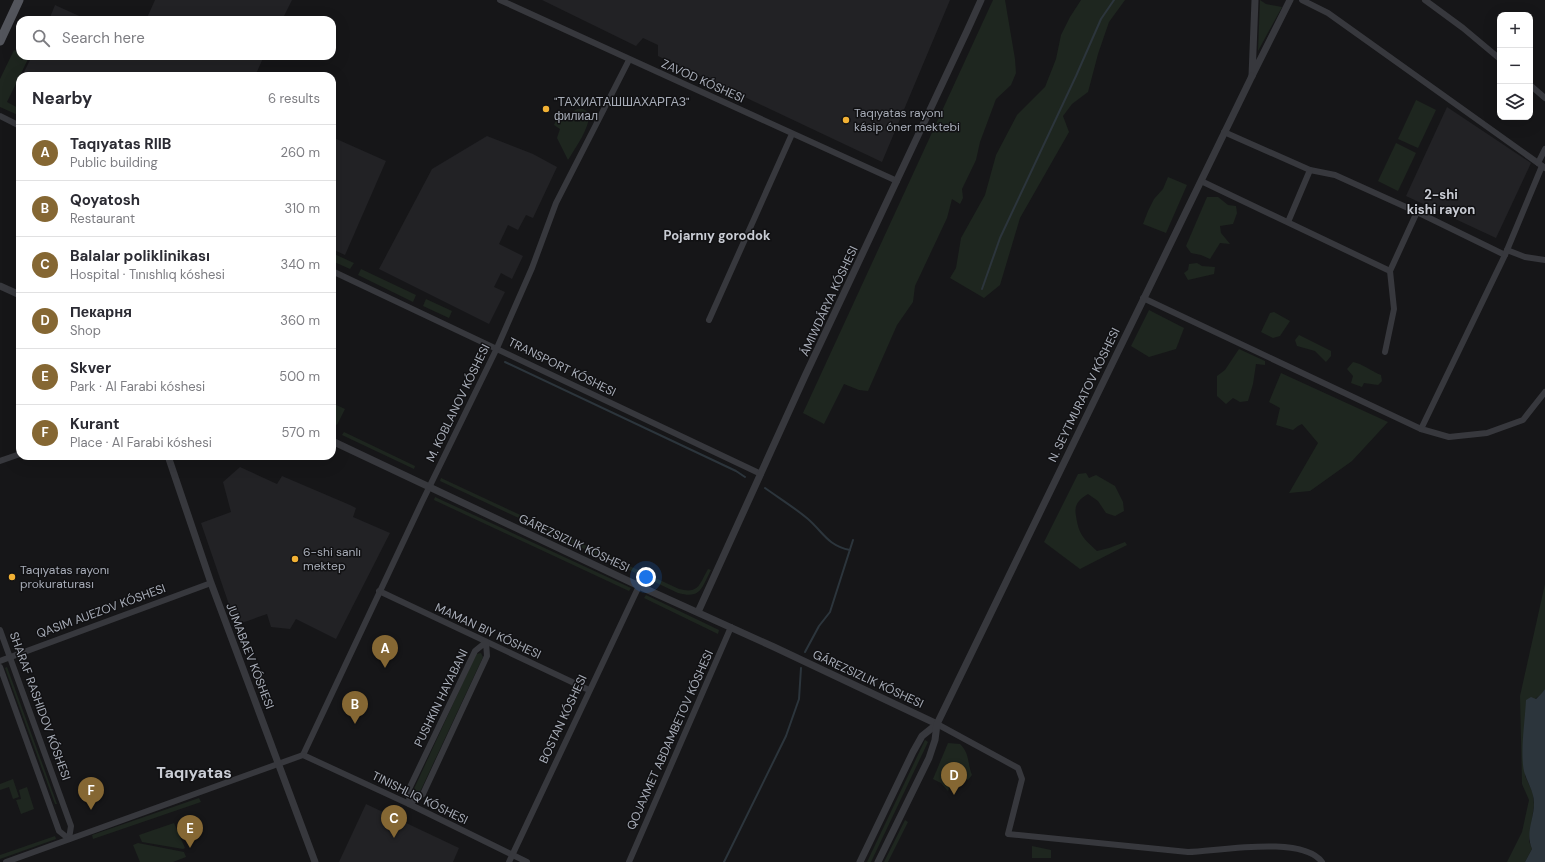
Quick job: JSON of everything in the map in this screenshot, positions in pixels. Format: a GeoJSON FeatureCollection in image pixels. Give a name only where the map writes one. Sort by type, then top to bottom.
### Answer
{"type":"FeatureCollection","features":[{"type":"Feature","properties":{"kind":"main road"},"geometry":{"type":"LineString","coordinates":[[0,41],[19,0]]}},
{"type":"Feature","properties":{"kind":"street","name":"ZAVOD KÓSHESI"},"geometry":{"type":"LineString","coordinates":[[500,0],[897,181]]}},
{"type":"Feature","properties":{"kind":"street","name":"ÁMIWDÁRYA KÓSHESI"},"geometry":{"type":"LineString","coordinates":[[698,612],[968,31],[981,0]]}},
{"type":"Feature","properties":{"kind":"street"},"geometry":{"type":"LineString","coordinates":[[1252,76],[1255,0]]}},
{"type":"Feature","properties":{"kind":"street","name":"N. SEYTMURATOV KÓSHESI"},"geometry":{"type":"LineString","coordinates":[[937,724],[1200,181],[1290,0]]}},
{"type":"Feature","properties":{"kind":"street"},"geometry":{"type":"LineString","coordinates":[[1302,0],[1328,13],[1542,166]]}},
{"type":"Feature","properties":{"kind":"street"},"geometry":{"type":"LineString","coordinates":[[1425,0],[1463,28],[1497,56]]}},
{"type":"Feature","properties":{"kind":"street","name":"M. KOBLANOV KÓSHESI"},"geometry":{"type":"LineString","coordinates":[[303,755],[429,486],[497,348],[532,268],[556,204],[629,60]]}},
{"type":"Feature","properties":{"kind":"street"},"geometry":{"type":"LineString","coordinates":[[1533,88],[1545,98]]}},
{"type":"Feature","properties":{"kind":"street"},"geometry":{"type":"LineString","coordinates":[[0,116],[16,124]]}},
{"type":"Feature","properties":{"kind":"street"},"geometry":{"type":"LineString","coordinates":[[1224,132],[1310,170],[1335,174],[1506,253],[1525,258],[1545,260]]}},
{"type":"Feature","properties":{"kind":"street"},"geometry":{"type":"LineString","coordinates":[[709,320],[792,134]]}},
{"type":"Feature","properties":{"kind":"street"},"geometry":{"type":"LineString","coordinates":[[1421,429],[1506,253],[1542,166],[1545,149]]}},
{"type":"Feature","properties":{"kind":"street"},"geometry":{"type":"LineString","coordinates":[[1288,222],[1310,170]]}},
{"type":"Feature","properties":{"kind":"street"},"geometry":{"type":"LineString","coordinates":[[1200,181],[1390,271]]}},
{"type":"Feature","properties":{"kind":"street"},"geometry":{"type":"LineString","coordinates":[[1385,352],[1394,309],[1390,271],[1417,212]]}},
{"type":"Feature","properties":{"kind":"street","name":"TRANSPORT KÓSHESI"},"geometry":{"type":"LineString","coordinates":[[336,273],[761,474]]}},
{"type":"Feature","properties":{"kind":"street"},"geometry":{"type":"LineString","coordinates":[[0,286],[16,293]]}},
{"type":"Feature","properties":{"kind":"street"},"geometry":{"type":"LineString","coordinates":[[1143,298],[1421,429],[1449,437],[1487,433],[1523,420],[1545,392]]}},
{"type":"Feature","properties":{"kind":"street","name":"GÁREZSIZLIK KÓSHESI"},"geometry":{"type":"LineString","coordinates":[[336,443],[639,586],[937,724]]}},
{"type":"Feature","properties":{"kind":"street"},"geometry":{"type":"LineString","coordinates":[[0,461],[16,455]]}},
{"type":"Feature","properties":{"kind":"street","name":"JUMABAEV KÓSHESI"},"geometry":{"type":"LineString","coordinates":[[169,460],[210,583],[315,862]]}},
{"type":"Feature","properties":{"kind":"street"},"geometry":{"type":"LineString","coordinates":[[0,661],[210,583]]}},
{"type":"Feature","properties":{"kind":"street","name":"BOSTAN KÓSHESI"},"geometry":{"type":"LineString","coordinates":[[509,862],[639,586]]}},
{"type":"Feature","properties":{"kind":"street","name":"MAMAN BIY KÓSHESI"},"geometry":{"type":"LineString","coordinates":[[379,591],[589,690]]}},
{"type":"Feature","properties":{"kind":"street","name":"QOJAXMET ABDAMBETOV KÓSHESI"},"geometry":{"type":"LineString","coordinates":[[628,862],[731,628]]}},
{"type":"Feature","properties":{"kind":"street","name":"SHARAF RASHIDOV KÓSHESI"},"geometry":{"type":"LineString","coordinates":[[0,630],[71,826],[69,840]]}},
{"type":"Feature","properties":{"kind":"street"},"geometry":{"type":"LineString","coordinates":[[409,804],[423,794],[487,656],[486,642]]}},
{"type":"Feature","properties":{"kind":"street"},"geometry":{"type":"LineString","coordinates":[[409,804],[410,788],[468,665],[475,651],[486,642]]}},
{"type":"Feature","properties":{"kind":"street","name":"SHARAF RASHIDOV KÓSHESI"},"geometry":{"type":"LineString","coordinates":[[0,667],[59,831],[69,840]]}},
{"type":"Feature","properties":{"kind":"street"},"geometry":{"type":"LineString","coordinates":[[860,862],[913,752],[922,736],[937,724]]}},
{"type":"Feature","properties":{"kind":"street"},"geometry":{"type":"LineString","coordinates":[[878,862],[929,758],[935,740],[937,724]]}},
{"type":"Feature","properties":{"kind":"street"},"geometry":{"type":"LineString","coordinates":[[937,724],[1018,768],[1022,778],[1008,834],[1188,852],[1211,851],[1249,846],[1286,847],[1308,852],[1320,859],[1322,862]]}},
{"type":"Feature","properties":{"kind":"street"},"geometry":{"type":"LineString","coordinates":[[6,862],[303,755],[409,804],[512,856],[527,862]]}},
{"type":"Feature","properties":{"kind":"shaded area"},"geometry":{"type":"Polygon","coordinates":[[[155,0],[292,0],[284,16],[148,16],[155,0]]]}},
{"type":"Feature","properties":{"kind":"shaded area","name":"Taqıyatas rayonı kásip óner mektebi"},"geometry":{"type":"Polygon","coordinates":[[[542,0],[950,0],[882,162],[658,56],[658,45],[643,38],[636,46],[542,0]]]}},
{"type":"Feature","properties":{"kind":"shaded area"},"geometry":{"type":"Polygon","coordinates":[[[993,0],[1005,0],[1016,73],[1011,85],[996,99],[980,142],[976,160],[962,189],[963,198],[960,204],[952,199],[947,218],[915,286],[913,302],[897,325],[868,391],[859,390],[844,384],[824,424],[803,413],[993,0]]]}},
{"type":"Feature","properties":{"kind":"shaded area"},"geometry":{"type":"Polygon","coordinates":[[[1081,0],[1125,0],[1109,22],[1098,54],[1088,92],[1072,104],[1063,116],[1069,132],[1020,218],[1000,285],[984,298],[950,278],[956,268],[961,238],[985,195],[996,155],[1017,115],[1045,87],[1056,59],[1061,35],[1081,0]]]}},
{"type":"Feature","properties":{"kind":"shaded area"},"geometry":{"type":"Polygon","coordinates":[[[1260,0],[1266,4],[1282,7],[1258,51],[1260,0]]]}},
{"type":"Feature","properties":{"kind":"shaded area"},"geometry":{"type":"Polygon","coordinates":[[[55,5],[79,16],[51,16],[55,5]]]}},
{"type":"Feature","properties":{"kind":"shaded area"},"geometry":{"type":"Polygon","coordinates":[[[14,50],[16,51],[16,60],[28,60],[22,72],[16,72],[16,84],[7,102],[16,107],[16,114],[0,107],[0,79],[14,50]]]}},
{"type":"Feature","properties":{"kind":"shaded area"},"geometry":{"type":"Polygon","coordinates":[[[30,60],[262,60],[257,72],[24,72],[30,60]]]}},
{"type":"Feature","properties":{"kind":"shaded area"},"geometry":{"type":"Polygon","coordinates":[[[1416,100],[1436,110],[1418,148],[1398,139],[1416,100]]]}},
{"type":"Feature","properties":{"kind":"shaded area"},"geometry":{"type":"Polygon","coordinates":[[[1447,107],[1531,163],[1496,238],[1406,196],[1447,107]]]}},
{"type":"Feature","properties":{"kind":"shaded area"},"geometry":{"type":"Polygon","coordinates":[[[577,109],[583,109],[590,113],[589,120],[582,138],[568,160],[557,138],[560,129],[554,125],[560,112],[570,114],[577,109]]]}},
{"type":"Feature","properties":{"kind":"shaded area"},"geometry":{"type":"Polygon","coordinates":[[[487,136],[533,154],[557,167],[533,218],[526,215],[518,230],[508,225],[499,244],[523,256],[512,279],[501,273],[494,287],[505,292],[489,324],[379,269],[432,169],[487,136]]]}},
{"type":"Feature","properties":{"kind":"shaded area"},"geometry":{"type":"Polygon","coordinates":[[[336,139],[386,161],[345,255],[336,251],[336,139]]]}},
{"type":"Feature","properties":{"kind":"shaded area"},"geometry":{"type":"Polygon","coordinates":[[[1396,143],[1416,153],[1398,191],[1378,181],[1396,143]]]}},
{"type":"Feature","properties":{"kind":"shaded area"},"geometry":{"type":"Polygon","coordinates":[[[1168,177],[1187,185],[1166,233],[1143,224],[1154,199],[1163,189],[1168,177]]]}},
{"type":"Feature","properties":{"kind":"shaded area"},"geometry":{"type":"Polygon","coordinates":[[[1207,197],[1218,197],[1228,205],[1236,206],[1237,213],[1233,224],[1220,226],[1221,233],[1230,244],[1220,243],[1210,259],[1191,253],[1186,246],[1207,197]]]}},
{"type":"Feature","properties":{"kind":"shaded area"},"geometry":{"type":"Polygon","coordinates":[[[336,255],[354,263],[350,269],[336,263],[336,255]]]}},
{"type":"Feature","properties":{"kind":"shaded area"},"geometry":{"type":"Polygon","coordinates":[[[1197,263],[1202,266],[1215,267],[1214,274],[1188,280],[1184,273],[1188,270],[1189,264],[1197,263]]]}},
{"type":"Feature","properties":{"kind":"shaded area"},"geometry":{"type":"Polygon","coordinates":[[[361,269],[416,295],[413,302],[358,275],[361,269]]]}},
{"type":"Feature","properties":{"kind":"shaded area"},"geometry":{"type":"Polygon","coordinates":[[[426,299],[452,311],[449,318],[423,306],[426,299]]]}},
{"type":"Feature","properties":{"kind":"shaded area"},"geometry":{"type":"Polygon","coordinates":[[[1149,310],[1184,328],[1176,349],[1149,357],[1131,346],[1149,310]]]}},
{"type":"Feature","properties":{"kind":"shaded area"},"geometry":{"type":"Polygon","coordinates":[[[1274,312],[1290,321],[1280,336],[1273,338],[1261,332],[1270,313],[1274,312]]]}},
{"type":"Feature","properties":{"kind":"shaded area"},"geometry":{"type":"Polygon","coordinates":[[[1299,335],[1331,351],[1331,356],[1326,362],[1315,351],[1297,346],[1295,340],[1299,335]]]}},
{"type":"Feature","properties":{"kind":"shaded area"},"geometry":{"type":"Polygon","coordinates":[[[1239,349],[1265,361],[1265,365],[1256,364],[1253,384],[1248,401],[1240,402],[1233,398],[1226,404],[1217,396],[1217,376],[1225,370],[1239,349]]]}},
{"type":"Feature","properties":{"kind":"shaded area"},"geometry":{"type":"Polygon","coordinates":[[[1353,362],[1381,375],[1382,381],[1378,385],[1364,383],[1362,387],[1351,383],[1353,376],[1347,369],[1353,362]]]}},
{"type":"Feature","properties":{"kind":"shaded area"},"geometry":{"type":"Polygon","coordinates":[[[1281,373],[1388,422],[1352,461],[1310,491],[1289,493],[1318,443],[1302,424],[1293,430],[1276,425],[1280,408],[1269,402],[1281,373]]]}},
{"type":"Feature","properties":{"kind":"shaded area"},"geometry":{"type":"Polygon","coordinates":[[[336,405],[345,409],[336,424],[336,405]]]}},
{"type":"Feature","properties":{"kind":"shaded area"},"geometry":{"type":"Polygon","coordinates":[[[344,432],[415,466],[414,469],[342,435],[344,432]]]}},
{"type":"Feature","properties":{"kind":"shaded area","name":"6-shi sanlı mektep"},"geometry":{"type":"Polygon","coordinates":[[[240,467],[277,484],[282,476],[350,505],[356,508],[353,517],[390,533],[336,639],[296,619],[290,629],[271,627],[267,614],[236,625],[201,523],[231,512],[223,482],[240,467]]]}},
{"type":"Feature","properties":{"kind":"shaded area"},"geometry":{"type":"Polygon","coordinates":[[[1086,473],[1089,478],[1096,475],[1115,486],[1123,502],[1124,511],[1115,516],[1106,513],[1098,501],[1088,494],[1079,501],[1076,506],[1077,522],[1082,536],[1097,551],[1125,542],[1127,545],[1080,569],[1044,542],[1078,474],[1086,473]]]}},
{"type":"Feature","properties":{"kind":"shaded area"},"geometry":{"type":"Polygon","coordinates":[[[441,478],[679,589],[695,589],[700,584],[708,569],[711,570],[699,591],[691,595],[678,593],[440,481],[441,478]]]}},
{"type":"Feature","properties":{"kind":"shaded area"},"geometry":{"type":"Polygon","coordinates":[[[435,497],[631,588],[629,591],[434,500],[435,497]]]}},
{"type":"Feature","properties":{"kind":"shaded area"},"geometry":{"type":"Polygon","coordinates":[[[1545,584],[1545,689],[1543,693],[1535,699],[1525,776],[1533,793],[1534,805],[1529,841],[1532,849],[1525,862],[1507,862],[1522,832],[1529,800],[1522,784],[1520,696],[1545,584]]]}},
{"type":"Feature","properties":{"kind":"shaded area"},"geometry":{"type":"Polygon","coordinates":[[[646,595],[719,630],[718,634],[644,598],[646,595]]]}},
{"type":"Feature","properties":{"kind":"shaded area"},"geometry":{"type":"Polygon","coordinates":[[[481,653],[483,657],[419,794],[415,794],[413,791],[476,654],[481,653]]]}},
{"type":"Feature","properties":{"kind":"shaded area"},"geometry":{"type":"Polygon","coordinates":[[[7,667],[57,804],[55,804],[5,668],[7,667]]]}},
{"type":"Feature","properties":{"kind":"shaded area"},"geometry":{"type":"Polygon","coordinates":[[[1545,689],[1545,862],[1525,862],[1532,849],[1529,837],[1534,809],[1534,798],[1525,775],[1523,765],[1526,700],[1531,697],[1536,699],[1545,689]]]}},
{"type":"Feature","properties":{"kind":"shaded area"},"geometry":{"type":"Polygon","coordinates":[[[925,740],[928,742],[871,862],[867,862],[925,740]]]}},
{"type":"Feature","properties":{"kind":"shaded area"},"geometry":{"type":"Polygon","coordinates":[[[948,743],[960,744],[963,748],[967,755],[972,775],[968,780],[955,775],[948,791],[941,783],[933,779],[948,743]]]}},
{"type":"Feature","properties":{"kind":"shaded area"},"geometry":{"type":"Polygon","coordinates":[[[13,779],[19,797],[13,799],[9,787],[0,790],[0,784],[13,779]]]}},
{"type":"Feature","properties":{"kind":"shaded area"},"geometry":{"type":"Polygon","coordinates":[[[27,787],[34,809],[21,814],[16,800],[21,799],[19,790],[27,787]]]}},
{"type":"Feature","properties":{"kind":"shaded area"},"geometry":{"type":"Polygon","coordinates":[[[199,798],[201,802],[93,839],[92,835],[199,798]]]}},
{"type":"Feature","properties":{"kind":"shaded area"},"geometry":{"type":"Polygon","coordinates":[[[366,804],[459,848],[453,862],[339,862],[366,804]]]}},
{"type":"Feature","properties":{"kind":"shaded area"},"geometry":{"type":"Polygon","coordinates":[[[905,820],[908,822],[888,862],[884,862],[905,820]]]}},
{"type":"Feature","properties":{"kind":"shaded area"},"geometry":{"type":"Polygon","coordinates":[[[174,823],[185,848],[183,849],[142,842],[139,835],[174,823]]]}},
{"type":"Feature","properties":{"kind":"shaded area"},"geometry":{"type":"Polygon","coordinates":[[[55,836],[56,839],[0,859],[0,855],[55,836]]]}},
{"type":"Feature","properties":{"kind":"shaded area"},"geometry":{"type":"Polygon","coordinates":[[[138,843],[184,852],[186,857],[173,862],[140,862],[133,845],[138,843]]]}},
{"type":"Feature","properties":{"kind":"shaded area"},"geometry":{"type":"Polygon","coordinates":[[[1032,846],[1051,850],[1051,858],[1032,858],[1032,846]]]}},
{"type":"Feature","properties":{"kind":"waterway"},"geometry":{"type":"LineString","coordinates":[[982,289],[1000,238],[1101,19],[1114,0]]}},
{"type":"Feature","properties":{"kind":"waterway"},"geometry":{"type":"LineString","coordinates":[[505,362],[736,471],[745,477]]}},
{"type":"Feature","properties":{"kind":"waterway"},"geometry":{"type":"LineString","coordinates":[[765,488],[808,519],[831,542],[842,548],[850,550]]}},
{"type":"Feature","properties":{"kind":"waterway"},"geometry":{"type":"LineString","coordinates":[[805,652],[819,626],[830,612],[853,540]]}},
{"type":"Feature","properties":{"kind":"waterway"},"geometry":{"type":"LineString","coordinates":[[724,862],[786,736],[799,699],[801,668]]}},
{"type":"Feature","properties":{"kind":"place","name":"\"ТАХИАТАШШАХАРГАЗ\" филиал"},"geometry":{"type":"Point","coordinates":[546,109]}},
{"type":"Feature","properties":{"kind":"place","name":"Taqıyatas rayonı kásip óner mektebi"},"geometry":{"type":"Point","coordinates":[846,120]}},
{"type":"Feature","properties":{"kind":"place","name":"6-shi sanlı mektep"},"geometry":{"type":"Point","coordinates":[295,559]}},
{"type":"Feature","properties":{"kind":"place","name":"Taqıyatas rayonı prokuraturası"},"geometry":{"type":"Point","coordinates":[12,577]}},
{"type":"Feature","properties":{"kind":"place","name":"Taqıyatas RIIB"},"geometry":{"type":"Point","coordinates":[385,668]}},
{"type":"Feature","properties":{"kind":"place","name":"Qoyatosh"},"geometry":{"type":"Point","coordinates":[355,724]}},
{"type":"Feature","properties":{"kind":"place","name":"Пекарня"},"geometry":{"type":"Point","coordinates":[954,795]}},
{"type":"Feature","properties":{"kind":"place","name":"Kurant"},"geometry":{"type":"Point","coordinates":[91,810]}},
{"type":"Feature","properties":{"kind":"place","name":"Balalar poliklinikası"},"geometry":{"type":"Point","coordinates":[394,838]}},
{"type":"Feature","properties":{"kind":"place","name":"Skver"},"geometry":{"type":"Point","coordinates":[190,848]}},
{"type":"Feature","properties":{"kind":"district","name":"2-shi kishi rayon"},"geometry":{"type":"Point","coordinates":[1441,202]}},
{"type":"Feature","properties":{"kind":"district","name":"Pojarnıy gorodok"},"geometry":{"type":"Point","coordinates":[717,235]}},
{"type":"Feature","properties":{"kind":"district","name":"Taqıyatas"},"geometry":{"type":"Point","coordinates":[194,772]}}]}
